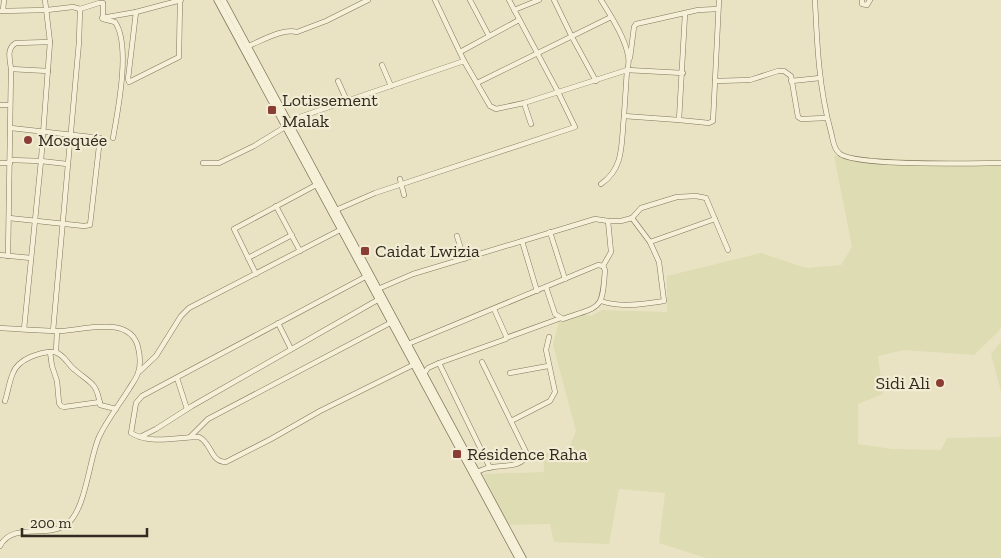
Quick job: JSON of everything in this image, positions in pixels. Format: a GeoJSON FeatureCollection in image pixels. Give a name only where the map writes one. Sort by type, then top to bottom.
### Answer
{"type":"FeatureCollection","features":[{"type":"Feature","properties":{"kind":"street"},"geometry":{"type":"LineString","coordinates":[[4,0],[1,10],[47,10],[73,7],[80,9],[102,2],[102,18]]}},
{"type":"Feature","properties":{"kind":"street"},"geometry":{"type":"LineString","coordinates":[[24,329],[36,220],[50,42],[45,0]]}},
{"type":"Feature","properties":{"kind":"street"},"geometry":{"type":"LineString","coordinates":[[102,18],[136,12],[180,0],[179,57],[129,82],[136,12]]}},
{"type":"Feature","properties":{"kind":"street"},"geometry":{"type":"LineString","coordinates":[[217,0],[248,46],[285,124],[336,210],[413,365],[422,375]]}},
{"type":"Feature","properties":{"kind":"street"},"geometry":{"type":"LineString","coordinates":[[223,0],[234,26],[340,230],[368,276],[378,288],[380,299]]}},
{"type":"Feature","properties":{"kind":"street"},"geometry":{"type":"LineString","coordinates":[[248,46],[282,33],[297,32],[368,0]]}},
{"type":"Feature","properties":{"kind":"street"},"geometry":{"type":"LineString","coordinates":[[435,0],[464,61],[490,106],[494,109],[524,103],[627,70],[683,73]]}},
{"type":"Feature","properties":{"kind":"street"},"geometry":{"type":"LineString","coordinates":[[470,0],[489,36]]}},
{"type":"Feature","properties":{"kind":"street"},"geometry":{"type":"LineString","coordinates":[[336,210],[375,193],[575,126],[509,0]]}},
{"type":"Feature","properties":{"kind":"street"},"geometry":{"type":"LineString","coordinates":[[514,10],[538,0]]}},
{"type":"Feature","properties":{"kind":"street"},"geometry":{"type":"LineString","coordinates":[[554,0],[596,81]]}},
{"type":"Feature","properties":{"kind":"street"},"geometry":{"type":"LineString","coordinates":[[601,0],[626,47],[630,60]]}},
{"type":"Feature","properties":{"kind":"street"},"geometry":{"type":"LineString","coordinates":[[624,116],[712,123],[719,0]]}},
{"type":"Feature","properties":{"kind":"street"},"geometry":{"type":"LineString","coordinates":[[815,0],[820,78],[835,150],[847,158],[857,160],[911,163],[1001,162]]}},
{"type":"Feature","properties":{"kind":"street"},"geometry":{"type":"LineString","coordinates":[[862,0],[862,4],[867,5],[870,0]]}},
{"type":"Feature","properties":{"kind":"street"},"geometry":{"type":"LineString","coordinates":[[80,9],[79,42],[67,164],[52,366],[57,381],[61,406],[100,402]]}},
{"type":"Feature","properties":{"kind":"street"},"geometry":{"type":"LineString","coordinates":[[601,184],[612,174],[618,164],[627,70],[636,24],[698,10],[718,9]]}},
{"type":"Feature","properties":{"kind":"street"},"geometry":{"type":"LineString","coordinates":[[679,120],[685,14]]}},
{"type":"Feature","properties":{"kind":"street"},"geometry":{"type":"LineString","coordinates":[[477,83],[611,17]]}},
{"type":"Feature","properties":{"kind":"street"},"geometry":{"type":"LineString","coordinates":[[102,18],[104,21],[115,22],[122,38],[120,96],[113,138]]}},
{"type":"Feature","properties":{"kind":"street"},"geometry":{"type":"LineString","coordinates":[[460,52],[519,20]]}},
{"type":"Feature","properties":{"kind":"street"},"geometry":{"type":"LineString","coordinates":[[8,256],[10,49],[13,44],[50,42]]}},
{"type":"Feature","properties":{"kind":"street"},"geometry":{"type":"LineString","coordinates":[[203,163],[219,162],[254,146],[285,124],[347,100],[464,61]]}},
{"type":"Feature","properties":{"kind":"street"},"geometry":{"type":"LineString","coordinates":[[382,65],[391,86]]}},
{"type":"Feature","properties":{"kind":"street"},"geometry":{"type":"LineString","coordinates":[[11,69],[48,71]]}},
{"type":"Feature","properties":{"kind":"street"},"geometry":{"type":"LineString","coordinates":[[715,80],[750,80],[778,71],[784,71],[790,76],[798,117],[801,119],[827,118]]}},
{"type":"Feature","properties":{"kind":"street"},"geometry":{"type":"LineString","coordinates":[[791,81],[820,78]]}},
{"type":"Feature","properties":{"kind":"street"},"geometry":{"type":"LineString","coordinates":[[338,81],[347,100]]}},
{"type":"Feature","properties":{"kind":"street"},"geometry":{"type":"LineString","coordinates":[[524,103],[531,124]]}},
{"type":"Feature","properties":{"kind":"street"},"geometry":{"type":"LineString","coordinates":[[0,105],[10,105]]}},
{"type":"Feature","properties":{"kind":"street"},"geometry":{"type":"LineString","coordinates":[[9,218],[84,226],[91,224],[100,138],[10,128]]}},
{"type":"Feature","properties":{"kind":"street"},"geometry":{"type":"LineString","coordinates":[[0,163],[10,161],[41,161],[67,164]]}},
{"type":"Feature","properties":{"kind":"street"},"geometry":{"type":"LineString","coordinates":[[400,179],[404,195]]}},
{"type":"Feature","properties":{"kind":"street"},"geometry":{"type":"LineString","coordinates":[[256,274],[234,229],[316,184]]}},
{"type":"Feature","properties":{"kind":"street"},"geometry":{"type":"LineString","coordinates":[[378,288],[413,274],[595,219],[621,221],[632,218],[641,208],[678,197],[696,196],[706,198],[728,250]]}},
{"type":"Feature","properties":{"kind":"street"},"geometry":{"type":"LineString","coordinates":[[276,206],[300,251]]}},
{"type":"Feature","properties":{"kind":"street"},"geometry":{"type":"LineString","coordinates":[[601,301],[614,305],[646,304],[664,300],[658,262],[650,242],[632,218]]}},
{"type":"Feature","properties":{"kind":"street"},"geometry":{"type":"LineString","coordinates":[[650,242],[715,219]]}},
{"type":"Feature","properties":{"kind":"street"},"geometry":{"type":"LineString","coordinates":[[422,375],[427,369],[439,363],[595,307],[603,297],[605,270],[603,266],[611,252],[608,221]]}},
{"type":"Feature","properties":{"kind":"street"},"geometry":{"type":"LineString","coordinates":[[0,546],[2,538],[21,532],[61,528],[68,524],[76,511],[88,479],[95,445],[102,431],[139,372],[156,356],[181,316],[189,308],[340,230]]}},
{"type":"Feature","properties":{"kind":"street"},"geometry":{"type":"LineString","coordinates":[[550,232],[565,279]]}},
{"type":"Feature","properties":{"kind":"street"},"geometry":{"type":"LineString","coordinates":[[248,258],[292,235]]}},
{"type":"Feature","properties":{"kind":"street"},"geometry":{"type":"LineString","coordinates":[[457,236],[464,258]]}},
{"type":"Feature","properties":{"kind":"street"},"geometry":{"type":"LineString","coordinates":[[522,241],[537,291]]}},
{"type":"Feature","properties":{"kind":"street"},"geometry":{"type":"LineString","coordinates":[[0,255],[31,258]]}},
{"type":"Feature","properties":{"kind":"street"},"geometry":{"type":"LineString","coordinates":[[408,344],[598,265],[603,266]]}},
{"type":"Feature","properties":{"kind":"street"},"geometry":{"type":"LineString","coordinates":[[368,276],[142,396],[136,403],[131,433],[140,437],[154,439],[199,437],[204,440],[214,458],[226,462],[320,411],[413,365]]}},
{"type":"Feature","properties":{"kind":"street"},"geometry":{"type":"LineString","coordinates":[[546,287],[555,314],[561,318]]}},
{"type":"Feature","properties":{"kind":"street"},"geometry":{"type":"LineString","coordinates":[[140,437],[290,348],[380,299]]}},
{"type":"Feature","properties":{"kind":"street"},"geometry":{"type":"LineString","coordinates":[[494,309],[506,338]]}},
{"type":"Feature","properties":{"kind":"street"},"geometry":{"type":"LineString","coordinates":[[393,322],[408,344],[422,375],[518,558]]}},
{"type":"Feature","properties":{"kind":"street"},"geometry":{"type":"LineString","coordinates":[[190,437],[208,419],[393,322]]}},
{"type":"Feature","properties":{"kind":"street"},"geometry":{"type":"LineString","coordinates":[[278,323],[290,348]]}},
{"type":"Feature","properties":{"kind":"street"},"geometry":{"type":"LineString","coordinates":[[0,328],[70,331],[96,326],[128,332],[136,338],[138,344],[139,372]]}},
{"type":"Feature","properties":{"kind":"street"},"geometry":{"type":"LineString","coordinates":[[511,421],[552,399],[555,392],[546,350],[549,337]]}},
{"type":"Feature","properties":{"kind":"street"},"geometry":{"type":"LineString","coordinates":[[5,401],[13,372],[18,365],[27,359],[53,352],[65,357],[74,370],[91,382],[96,388],[101,406],[116,409]]}},
{"type":"Feature","properties":{"kind":"street"},"geometry":{"type":"LineString","coordinates":[[474,472],[518,464],[526,458],[527,454],[482,362]]}},
{"type":"Feature","properties":{"kind":"street"},"geometry":{"type":"LineString","coordinates":[[439,363],[490,468]]}},
{"type":"Feature","properties":{"kind":"street"},"geometry":{"type":"LineString","coordinates":[[510,373],[548,366]]}},
{"type":"Feature","properties":{"kind":"street"},"geometry":{"type":"LineString","coordinates":[[177,378],[187,409]]}},
{"type":"Feature","properties":{"kind":"street"},"geometry":{"type":"LineString","coordinates":[[474,472],[524,558]]}},
{"type":"Feature","properties":{"kind":"shaded area"},"geometry":{"type":"Polygon","coordinates":[[[834,156],[1001,164],[1001,327],[974,355],[904,350],[878,356],[883,394],[858,404],[858,444],[892,449],[941,450],[947,438],[1001,437],[1001,558],[706,558],[659,543],[665,493],[619,489],[609,544],[554,542],[550,524],[508,525],[483,474],[544,472],[543,453],[567,453],[576,431],[553,345],[560,317],[575,311],[591,316],[602,310],[667,312],[667,276],[761,253],[806,268],[841,265],[852,247],[834,156]]]}},
{"type":"Feature","properties":{"kind":"shaded area"},"geometry":{"type":"Polygon","coordinates":[[[1001,342],[1001,392],[991,354],[1001,342]]]}},
{"type":"Feature","properties":{"kind":"place","name":"Lotissement Malak"},"geometry":{"type":"Point","coordinates":[272,110]}},
{"type":"Feature","properties":{"kind":"place","name":"Mosquée"},"geometry":{"type":"Point","coordinates":[28,140]}},
{"type":"Feature","properties":{"kind":"place","name":"Caidat Lwizia"},"geometry":{"type":"Point","coordinates":[365,251]}},
{"type":"Feature","properties":{"kind":"place","name":"Sidi Ali"},"geometry":{"type":"Point","coordinates":[940,383]}},
{"type":"Feature","properties":{"kind":"place","name":"Résidence Raha"},"geometry":{"type":"Point","coordinates":[457,454]}}]}
